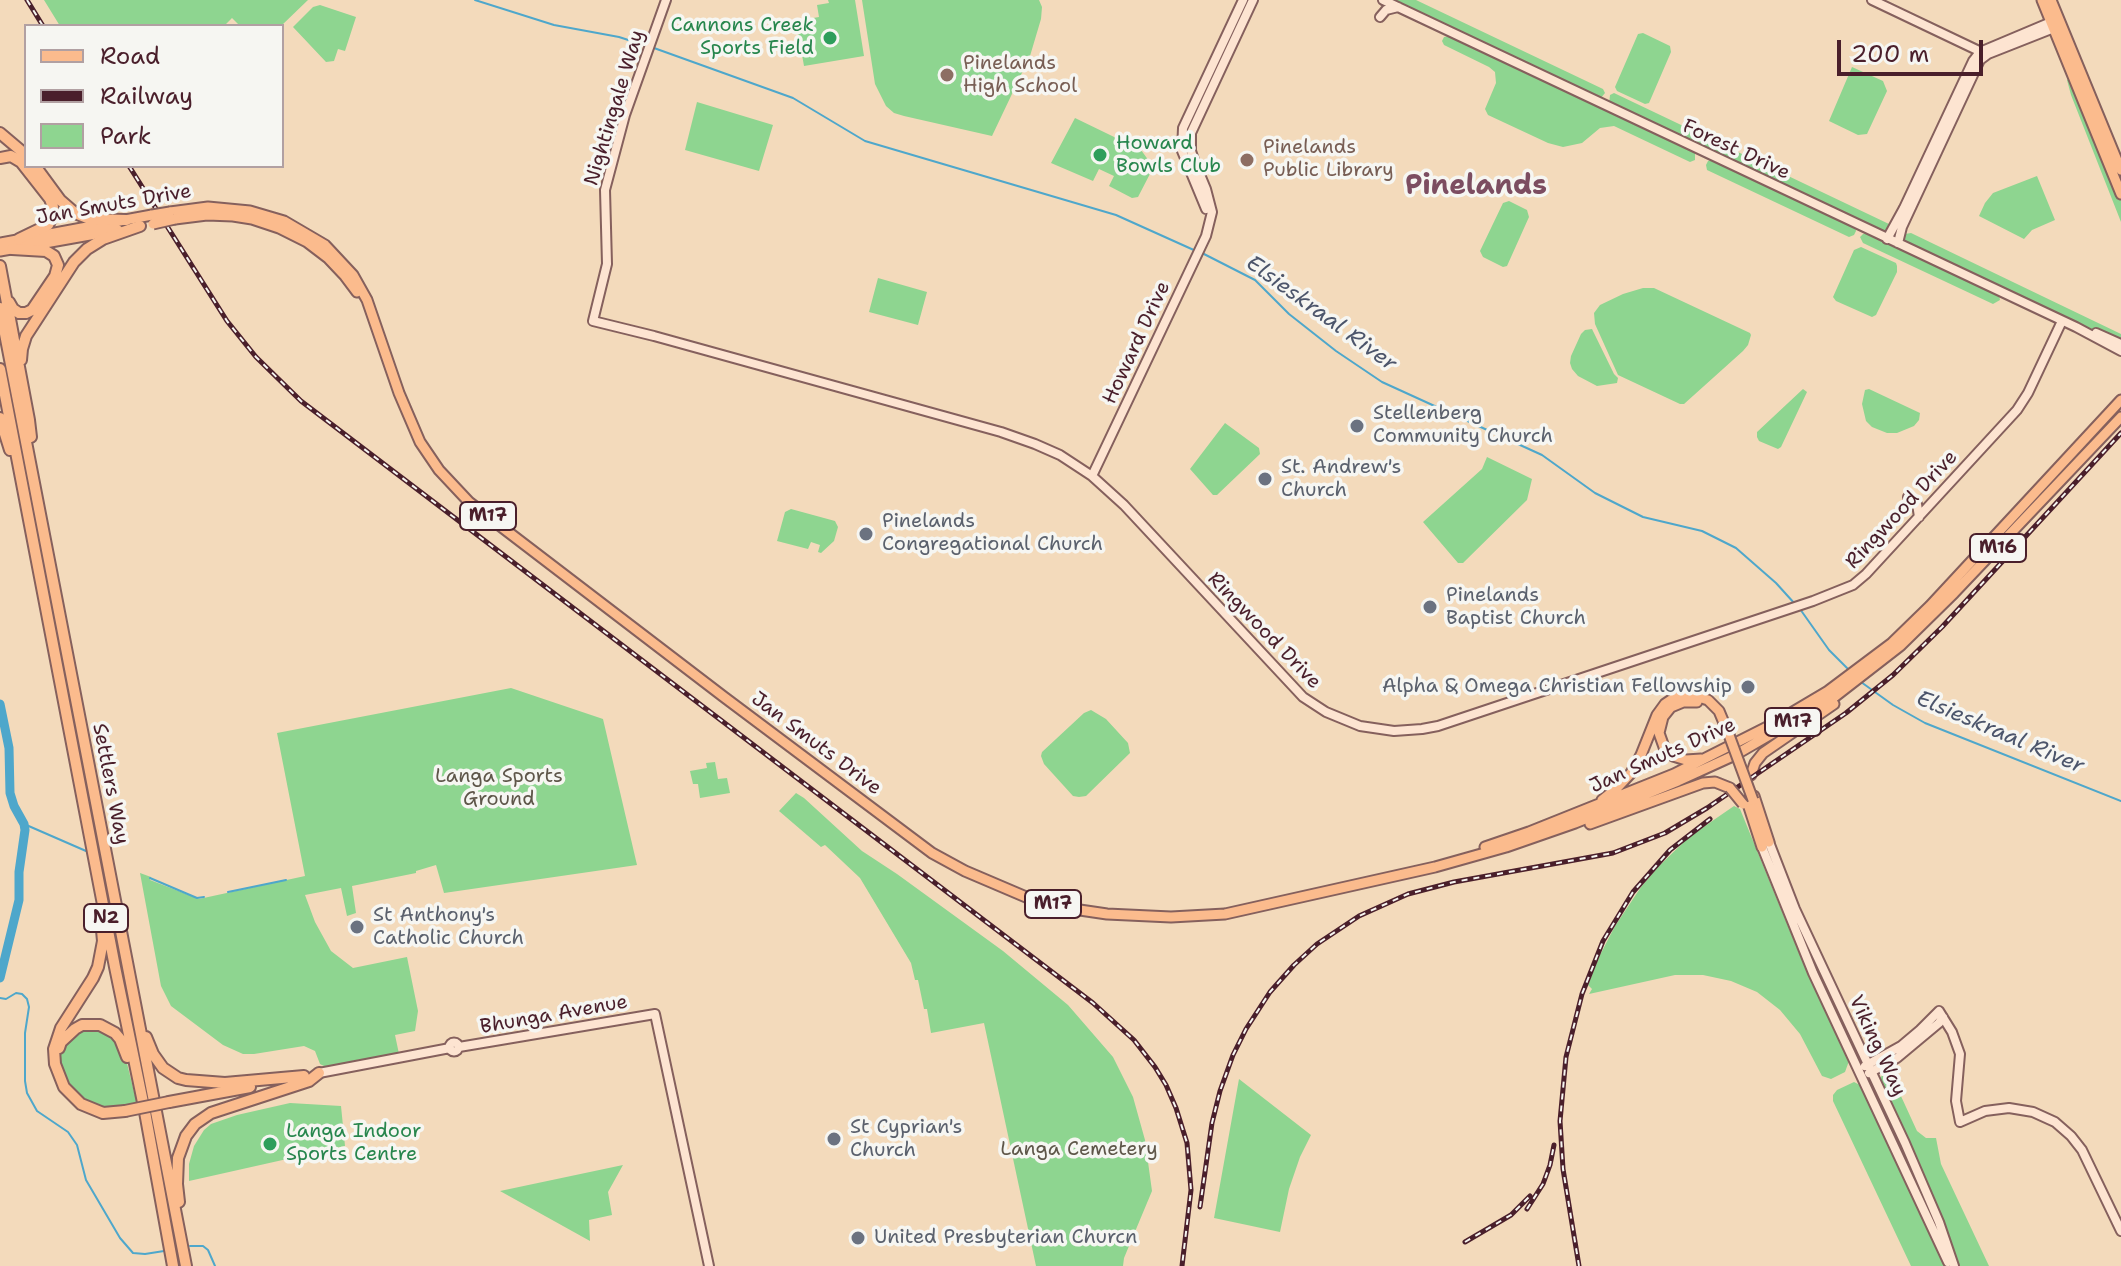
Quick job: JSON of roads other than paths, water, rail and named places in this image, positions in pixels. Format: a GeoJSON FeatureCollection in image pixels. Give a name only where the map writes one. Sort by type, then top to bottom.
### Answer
{"type":"FeatureCollection","features":[{"type":"Feature","properties":{"kind":"highway"},"geometry":{"type":"LineString","coordinates":[[0,133],[24,153]]}},
{"type":"Feature","properties":{"kind":"highway"},"geometry":{"type":"LineString","coordinates":[[0,158],[11,156],[24,166]]}},
{"type":"Feature","properties":{"kind":"highway"},"geometry":{"type":"LineString","coordinates":[[19,239],[48,225],[53,215],[50,199],[26,168]]}},
{"type":"Feature","properties":{"kind":"highway"},"geometry":{"type":"LineString","coordinates":[[36,168],[60,200],[75,213],[90,219],[126,220]]}},
{"type":"Feature","properties":{"kind":"highway"},"geometry":{"type":"LineString","coordinates":[[21,377],[26,336],[74,262],[103,239],[140,226]]}},
{"type":"Feature","properties":{"kind":"highway"},"geometry":{"type":"LineString","coordinates":[[5,247],[48,252],[56,258],[58,267],[36,306],[29,312],[15,310],[5,293]]}},
{"type":"Feature","properties":{"kind":"highway"},"geometry":{"type":"LineString","coordinates":[[0,266],[29,420],[34,479]]}},
{"type":"Feature","properties":{"kind":"highway","name":"Settlers Way"},"geometry":{"type":"LineString","coordinates":[[0,308],[127,965],[175,1234],[173,1263]]}},
{"type":"Feature","properties":{"kind":"highway","name":"Settlers Way"},"geometry":{"type":"LineString","coordinates":[[0,369],[145,1112],[175,1234],[185,1261]]}},
{"type":"Feature","properties":{"kind":"highway"},"geometry":{"type":"LineString","coordinates":[[0,418],[25,490]]}},
{"type":"Feature","properties":{"kind":"highway"},"geometry":{"type":"LineString","coordinates":[[97,873],[103,941],[101,954],[93,978],[61,1028],[54,1049],[55,1064],[64,1087],[81,1104],[103,1113],[125,1111],[319,1073]]}},
{"type":"Feature","properties":{"kind":"highway"},"geometry":{"type":"LineString","coordinates":[[127,965],[149,1046],[157,1062],[170,1074],[193,1082],[216,1083],[304,1076]]}},
{"type":"Feature","properties":{"kind":"highway"},"geometry":{"type":"LineString","coordinates":[[55,1064],[61,1042],[75,1029],[91,1024],[108,1028],[125,1047],[145,1112]]}},
{"type":"Feature","properties":{"kind":"highway"},"geometry":{"type":"LineString","coordinates":[[175,1234],[181,1216],[177,1168],[183,1144],[191,1129],[211,1113],[309,1081],[319,1073]]}},
{"type":"Feature","properties":{"kind":"main road"},"geometry":{"type":"LineString","coordinates":[[2042,0],[2056,23],[2121,170]]}},
{"type":"Feature","properties":{"kind":"main road"},"geometry":{"type":"LineString","coordinates":[[2051,0],[2056,23],[2121,194]]}},
{"type":"Feature","properties":{"kind":"main road","name":"Jan Smuts Drive"},"geometry":{"type":"LineString","coordinates":[[5,247],[19,239],[126,220],[152,220],[199,208],[231,208],[269,216],[297,227],[325,245],[353,275],[367,300],[402,402],[420,442],[458,492],[932,853],[1026,897],[1073,909],[1122,915],[1207,916],[1243,911],[1435,867],[1533,838],[1622,805],[1723,760],[1795,721],[1866,669],[1930,606],[2120,401]]}},
{"type":"Feature","properties":{"kind":"main road","name":"Jan Smuts Drive"},"geometry":{"type":"LineString","coordinates":[[5,247],[140,226],[152,220]]}},
{"type":"Feature","properties":{"kind":"main road","name":"Jan Smuts Drive"},"geometry":{"type":"LineString","coordinates":[[1866,669],[1900,646],[1936,612],[2121,417]]}},
{"type":"Feature","properties":{"kind":"main road"},"geometry":{"type":"LineString","coordinates":[[1749,800],[1751,775],[1763,753],[1830,707],[1850,683]]}},
{"type":"Feature","properties":{"kind":"main road","name":"Jan Smuts Drive"},"geometry":{"type":"LineString","coordinates":[[1387,878],[1529,832],[1674,774],[1850,683]]}},
{"type":"Feature","properties":{"kind":"main road"},"geometry":{"type":"LineString","coordinates":[[1582,812],[1626,779],[1665,704],[1674,698],[1693,695],[1708,700],[1719,711],[1765,844]]}},
{"type":"Feature","properties":{"kind":"main road"},"geometry":{"type":"LineString","coordinates":[[1720,752],[1694,760],[1673,756],[1662,744],[1660,725],[1665,713],[1675,705],[1687,701],[1698,702],[1711,710],[1726,736]]}},
{"type":"Feature","properties":{"kind":"main road"},"geometry":{"type":"LineString","coordinates":[[1533,838],[1589,824],[1703,783],[1715,782],[1749,800]]}},
{"type":"Feature","properties":{"kind":"street","name":"Nightingale Way"},"geometry":{"type":"LineString","coordinates":[[593,321],[607,264],[605,190],[625,115],[666,0]]}},
{"type":"Feature","properties":{"kind":"street"},"geometry":{"type":"LineString","coordinates":[[1209,224],[1206,204],[1182,151],[1183,128],[1243,0]]}},
{"type":"Feature","properties":{"kind":"street","name":"Howard Drive"},"geometry":{"type":"LineString","coordinates":[[1092,476],[1209,224],[1212,212],[1210,200],[1191,151],[1191,133],[1253,0]]}},
{"type":"Feature","properties":{"kind":"street","name":"Forest Drive"},"geometry":{"type":"LineString","coordinates":[[1383,0],[2062,321],[2121,344]]}},
{"type":"Feature","properties":{"kind":"street"},"geometry":{"type":"LineString","coordinates":[[1872,0],[1981,54]]}},
{"type":"Feature","properties":{"kind":"street"},"geometry":{"type":"LineString","coordinates":[[1380,17],[1386,10],[1399,7]]}},
{"type":"Feature","properties":{"kind":"street"},"geometry":{"type":"LineString","coordinates":[[1887,239],[1973,61],[1981,54],[2056,23]]}},
{"type":"Feature","properties":{"kind":"street"},"geometry":{"type":"LineString","coordinates":[[1971,47],[1973,61]]}},
{"type":"Feature","properties":{"kind":"street"},"geometry":{"type":"LineString","coordinates":[[1898,243],[1904,223],[1981,54]]}},
{"type":"Feature","properties":{"kind":"street","name":"Ringwood Drive"},"geometry":{"type":"LineString","coordinates":[[593,321],[1001,432],[1048,449],[1092,476],[1124,505],[1303,697],[1339,719],[1375,730],[1409,731],[1454,721],[1841,592],[1860,580],[2023,402],[2062,321]]}},
{"type":"Feature","properties":{"kind":"street","name":"Forest Drive"},"geometry":{"type":"LineString","coordinates":[[2076,327],[2121,351]]}},
{"type":"Feature","properties":{"kind":"street"},"geometry":{"type":"LineString","coordinates":[[1908,497],[1917,504],[1919,517]]}},
{"type":"Feature","properties":{"kind":"street","name":"Viking Way"},"geometry":{"type":"LineString","coordinates":[[1765,844],[1939,1222],[1952,1266]]}},
{"type":"Feature","properties":{"kind":"street","name":"Viking Way"},"geometry":{"type":"LineString","coordinates":[[1765,844],[1808,961],[1952,1266]]}},
{"type":"Feature","properties":{"kind":"street","name":"Bhunga Avenue"},"geometry":{"type":"LineString","coordinates":[[319,1073],[655,1014],[709,1266]]}},
{"type":"Feature","properties":{"kind":"street"},"geometry":{"type":"LineString","coordinates":[[1859,1073],[1901,1046],[1941,1014],[1960,1054],[1956,1101],[1960,1122],[1985,1111],[2009,1108],[2033,1112],[2055,1122],[2082,1150],[2121,1231]]}},
{"type":"Feature","properties":{"kind":"waterway","name":"Elsieskraal River"},"geometry":{"type":"LineString","coordinates":[[475,0],[554,25],[619,37],[647,46]]}},
{"type":"Feature","properties":{"kind":"waterway","name":"Elsieskraal River"},"geometry":{"type":"LineString","coordinates":[[654,48],[793,98],[865,141],[1116,215],[1196,251]]}},
{"type":"Feature","properties":{"kind":"waterway","name":"Elsieskraal River"},"geometry":{"type":"LineString","coordinates":[[1202,253],[1255,280],[1289,314],[1382,382],[1542,455],[1595,493],[1643,517],[1702,531],[1736,548],[1795,604]]}},
{"type":"Feature","properties":{"kind":"waterway","name":"Elsieskraal River"},"geometry":{"type":"LineString","coordinates":[[1800,609],[1829,650],[1848,669]]}},
{"type":"Feature","properties":{"kind":"waterway","name":"Elsieskraal River"},"geometry":{"type":"LineString","coordinates":[[1861,682],[1925,723],[2121,801]]}},
{"type":"Feature","properties":{"kind":"waterway"},"geometry":{"type":"LineString","coordinates":[[0,704],[9,748],[10,793],[25,830],[19,900],[0,978]]}},
{"type":"Feature","properties":{"kind":"waterway"},"geometry":{"type":"LineString","coordinates":[[24,824],[86,851]]}},
{"type":"Feature","properties":{"kind":"waterway"},"geometry":{"type":"LineString","coordinates":[[150,878],[197,898],[204,897]]}},
{"type":"Feature","properties":{"kind":"waterway"},"geometry":{"type":"LineString","coordinates":[[228,892],[286,880]]}},
{"type":"Feature","properties":{"kind":"waterway"},"geometry":{"type":"LineString","coordinates":[[0,998],[6,999],[16,993],[27,999],[25,1081],[27,1093],[37,1111],[68,1132],[77,1145],[86,1180],[120,1238],[133,1253],[164,1251]]}},
{"type":"Feature","properties":{"kind":"waterway"},"geometry":{"type":"LineString","coordinates":[[190,1246],[203,1246],[215,1266]]}},
{"type":"Feature","properties":{"kind":"railway"},"geometry":{"type":"LineString","coordinates":[[27,0],[42,24]]}},
{"type":"Feature","properties":{"kind":"railway"},"geometry":{"type":"LineString","coordinates":[[130,168],[227,321],[256,357],[301,401],[1093,1003],[1134,1040],[1166,1085],[1187,1143],[1191,1190],[1182,1266]]}},
{"type":"Feature","properties":{"kind":"railway"},"geometry":{"type":"LineString","coordinates":[[1200,1207],[1212,1123],[1233,1055],[1270,992],[1317,944],[1359,916],[1408,894],[1454,882],[1613,853],[1665,833],[1707,808],[1846,713],[1893,675],[1942,627],[2121,433]]}},
{"type":"Feature","properties":{"kind":"railway"},"geometry":{"type":"LineString","coordinates":[[1579,1266],[1563,1169],[1560,1121],[1566,1057],[1582,994],[1603,941],[1633,892],[1670,850],[1710,819]]}},
{"type":"Feature","properties":{"kind":"railway"},"geometry":{"type":"LineString","coordinates":[[1527,1209],[1543,1184],[1554,1145]]}},
{"type":"Feature","properties":{"kind":"railway"},"geometry":{"type":"LineString","coordinates":[[1465,1242],[1511,1215],[1530,1196]]}},
{"type":"Feature","properties":{"kind":"place","name":"Cannons Creek Sports Field"},"geometry":{"type":"Point","coordinates":[830,38]}},
{"type":"Feature","properties":{"kind":"place","name":"Pinelands High School"},"geometry":{"type":"Point","coordinates":[947,75]}},
{"type":"Feature","properties":{"kind":"place","name":"Howard Bowls Club"},"geometry":{"type":"Point","coordinates":[1100,155]}},
{"type":"Feature","properties":{"kind":"place","name":"Pinelands Public Library"},"geometry":{"type":"Point","coordinates":[1247,160]}},
{"type":"Feature","properties":{"kind":"place","name":"Stellenberg Community Church"},"geometry":{"type":"Point","coordinates":[1357,426]}},
{"type":"Feature","properties":{"kind":"place","name":"St. Andrew's Church"},"geometry":{"type":"Point","coordinates":[1265,479]}},
{"type":"Feature","properties":{"kind":"place","name":"Pinelands Congregational Church"},"geometry":{"type":"Point","coordinates":[866,534]}},
{"type":"Feature","properties":{"kind":"place","name":"Pinelands Baptist Church"},"geometry":{"type":"Point","coordinates":[1430,607]}},
{"type":"Feature","properties":{"kind":"place","name":"Alpha & Omega Christian Fellowship"},"geometry":{"type":"Point","coordinates":[1748,687]}},
{"type":"Feature","properties":{"kind":"place","name":"St Anthony's Catholic Church"},"geometry":{"type":"Point","coordinates":[357,927]}},
{"type":"Feature","properties":{"kind":"place","name":"St Cyprian's Church"},"geometry":{"type":"Point","coordinates":[834,1139]}},
{"type":"Feature","properties":{"kind":"place","name":"Langa Indoor Sports Centre"},"geometry":{"type":"Point","coordinates":[270,1144]}},
{"type":"Feature","properties":{"kind":"place","name":"United Presbyterian Churcn"},"geometry":{"type":"Point","coordinates":[858,1238]}},
{"type":"Feature","properties":{"kind":"district","name":"Pinelands"},"geometry":{"type":"Point","coordinates":[1476,187]}},
{"type":"Feature","properties":{"kind":"park label","name":"Langa Sports Ground"},"geometry":{"type":"Point","coordinates":[499,788]}},
{"type":"Feature","properties":{"kind":"park label","name":"Langa Cemetery"},"geometry":{"type":"Point","coordinates":[1079,1150]}}]}
